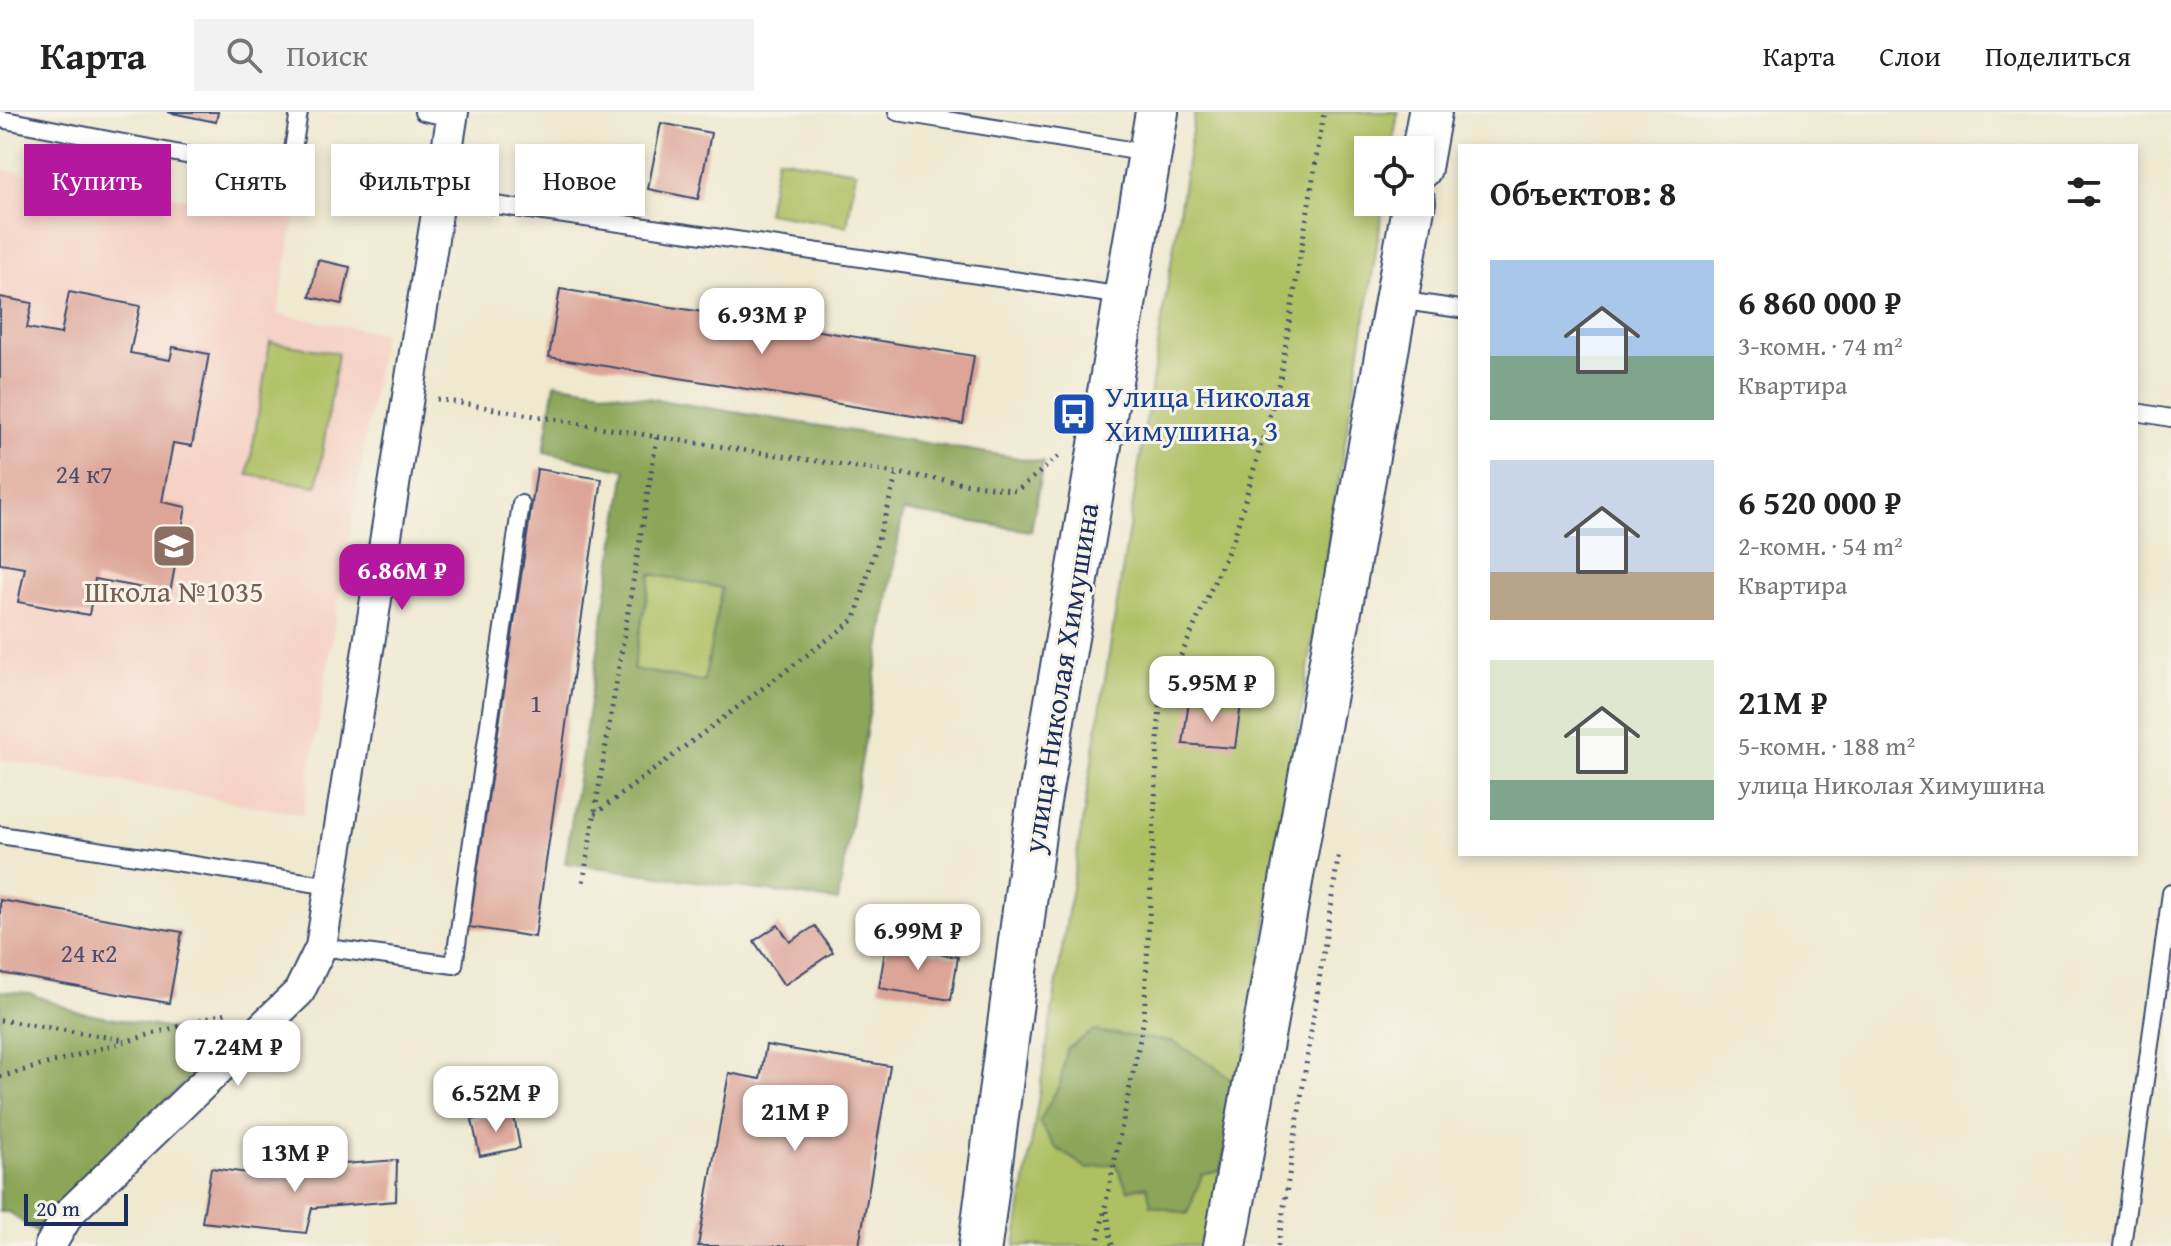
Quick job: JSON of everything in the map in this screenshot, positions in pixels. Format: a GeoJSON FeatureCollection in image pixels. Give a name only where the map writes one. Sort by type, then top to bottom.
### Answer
{"type":"FeatureCollection","features":[{"type":"Feature","properties":{"kind":"main road","name":"улица Николая Химушина"},"geometry":{"type":"LineString","coordinates":[[980,1246],[1036,819],[1157,112]]}},
{"type":"Feature","properties":{"kind":"main road"},"geometry":{"type":"LineString","coordinates":[[1426,136],[1430,112]]}},
{"type":"Feature","properties":{"kind":"main road"},"geometry":{"type":"LineString","coordinates":[[1225,1246],[1411,216]]}},
{"type":"Feature","properties":{"kind":"street"},"geometry":{"type":"LineString","coordinates":[[442,144],[443,114]]}},
{"type":"Feature","properties":{"kind":"street"},"geometry":{"type":"LineString","coordinates":[[50,1246],[69,1213],[299,992],[321,947],[437,216]]}},
{"type":"Feature","properties":{"kind":"lane"},"geometry":{"type":"LineString","coordinates":[[0,119],[289,175],[299,112]]}},
{"type":"Feature","properties":{"kind":"lane"},"geometry":{"type":"LineString","coordinates":[[897,112],[1150,153]]}},
{"type":"Feature","properties":{"kind":"lane"},"geometry":{"type":"LineString","coordinates":[[499,206],[1124,296]]}},
{"type":"Feature","properties":{"kind":"lane"},"geometry":{"type":"LineString","coordinates":[[1396,300],[1458,309]]}},
{"type":"Feature","properties":{"kind":"lane"},"geometry":{"type":"LineString","coordinates":[[2138,412],[2171,418]]}},
{"type":"Feature","properties":{"kind":"lane"},"geometry":{"type":"LineString","coordinates":[[321,947],[454,965],[521,504]]}},
{"type":"Feature","properties":{"kind":"lane"},"geometry":{"type":"LineString","coordinates":[[0,835],[331,886]]}},
{"type":"Feature","properties":{"kind":"lane"},"geometry":{"type":"LineString","coordinates":[[2122,1246],[2171,893]]}},
{"type":"Feature","properties":{"kind":"path"},"geometry":{"type":"LineString","coordinates":[[1097,1246],[1144,1019],[1160,702],[1234,538],[1280,379],[1324,112]]}},
{"type":"Feature","properties":{"kind":"path"},"geometry":{"type":"LineString","coordinates":[[409,394],[657,437],[1017,491],[1067,449]]}},
{"type":"Feature","properties":{"kind":"path"},"geometry":{"type":"LineString","coordinates":[[583,883],[657,437]]}},
{"type":"Feature","properties":{"kind":"path"},"geometry":{"type":"LineString","coordinates":[[594,814],[855,619],[897,474]]}},
{"type":"Feature","properties":{"kind":"path"},"geometry":{"type":"LineString","coordinates":[[0,1077],[242,1009]]}},
{"type":"Feature","properties":{"kind":"path"},"geometry":{"type":"LineString","coordinates":[[0,1020],[127,1041]]}},
{"type":"Feature","properties":{"kind":"path"},"geometry":{"type":"LineString","coordinates":[[1106,1206],[1112,1246]]}},
{"type":"Feature","properties":{"kind":"shaded area","name":"Школа №1035"},"geometry":{"type":"Polygon","coordinates":[[[0,169],[24,173],[24,216],[171,216],[171,196],[187,198],[187,216],[295,216],[277,314],[383,333],[303,815],[0,759],[0,169]]]}},
{"type":"Feature","properties":{"kind":"green space"},"geometry":{"type":"Polygon","coordinates":[[[1195,112],[1398,112],[1394,136],[1354,136],[1354,216],[1382,216],[1240,1087],[1206,1246],[1015,1246],[1195,112]]]}},
{"type":"Feature","properties":{"kind":"green space"},"geometry":{"type":"Polygon","coordinates":[[[777,158],[856,171],[847,226],[767,213],[777,158]]]}},
{"type":"Feature","properties":{"kind":"green space"},"geometry":{"type":"Polygon","coordinates":[[[270,342],[338,353],[317,486],[248,475],[270,342]]]}},
{"type":"Feature","properties":{"kind":"green space"},"geometry":{"type":"Polygon","coordinates":[[[555,383],[1043,462],[1031,531],[903,511],[838,901],[565,863],[626,470],[544,452],[555,383]],[[651,574],[633,669],[704,682],[722,588],[651,574]]]}},
{"type":"Feature","properties":{"kind":"green space"},"geometry":{"type":"Polygon","coordinates":[[[651,574],[722,588],[704,682],[633,669],[651,574]]]}},
{"type":"Feature","properties":{"kind":"green space"},"geometry":{"type":"Polygon","coordinates":[[[0,991],[29,993],[77,1012],[205,1035],[204,1065],[87,1174],[43,1237],[9,1212],[0,1212],[0,991]]]}},
{"type":"Feature","properties":{"kind":"green space"},"geometry":{"type":"Polygon","coordinates":[[[1093,1031],[1173,1042],[1213,1065],[1240,1087],[1220,1171],[1202,1175],[1187,1214],[1151,1205],[1147,1186],[1128,1190],[1115,1163],[1088,1169],[1055,1147],[1039,1122],[1060,1084],[1067,1049],[1093,1031]]]}},
{"type":"Feature","properties":{"kind":"building"},"geometry":{"type":"Polygon","coordinates":[[[167,112],[218,112],[216,122],[167,112]]]}},
{"type":"Feature","properties":{"kind":"building"},"geometry":{"type":"Polygon","coordinates":[[[661,123],[711,133],[698,199],[648,189],[661,123]]]}},
{"type":"Feature","properties":{"kind":"building"},"geometry":{"type":"Polygon","coordinates":[[[318,260],[350,267],[342,304],[310,297],[318,260]]]}},
{"type":"Feature","properties":{"kind":"building"},"geometry":{"type":"Polygon","coordinates":[[[560,289],[974,356],[963,424],[549,357],[560,289]]]}},
{"type":"Feature","properties":{"kind":"building"},"geometry":{"type":"Polygon","coordinates":[[[69,292],[140,306],[130,353],[170,360],[173,347],[209,354],[192,446],[173,443],[162,502],[186,507],[170,593],[95,579],[89,615],[18,602],[25,568],[0,564],[0,297],[32,303],[27,328],[61,334],[69,292]]]}},
{"type":"Feature","properties":{"kind":"building"},"geometry":{"type":"Polygon","coordinates":[[[537,469],[602,479],[535,937],[469,927],[537,469]]]}},
{"type":"Feature","properties":{"kind":"building"},"geometry":{"type":"Polygon","coordinates":[[[1189,700],[1241,704],[1235,748],[1183,744],[1189,700]]]}},
{"type":"Feature","properties":{"kind":"building"},"geometry":{"type":"Polygon","coordinates":[[[0,900],[182,932],[169,1003],[0,973],[0,900]]]}},
{"type":"Feature","properties":{"kind":"building"},"geometry":{"type":"Polygon","coordinates":[[[778,925],[790,942],[815,926],[833,952],[784,985],[754,941],[778,925]]]}},
{"type":"Feature","properties":{"kind":"building"},"geometry":{"type":"Polygon","coordinates":[[[886,945],[958,957],[951,1000],[879,988],[886,945]]]}},
{"type":"Feature","properties":{"kind":"building"},"geometry":{"type":"Polygon","coordinates":[[[766,1045],[890,1066],[859,1246],[698,1246],[729,1073],[760,1079],[766,1045]]]}},
{"type":"Feature","properties":{"kind":"building"},"geometry":{"type":"Polygon","coordinates":[[[513,1111],[520,1148],[480,1156],[472,1120],[513,1111]]]}},
{"type":"Feature","properties":{"kind":"building"},"geometry":{"type":"Polygon","coordinates":[[[397,1160],[396,1201],[312,1208],[306,1233],[202,1222],[211,1168],[286,1178],[289,1168],[397,1160]]]}},
{"type":"Feature","properties":{"kind":"place","name":"Улица Николая Химушина, 3"},"geometry":{"type":"Point","coordinates":[1074,414]}},
{"type":"Feature","properties":{"kind":"place","name":"Школа №1035"},"geometry":{"type":"Point","coordinates":[174,546]}}]}
